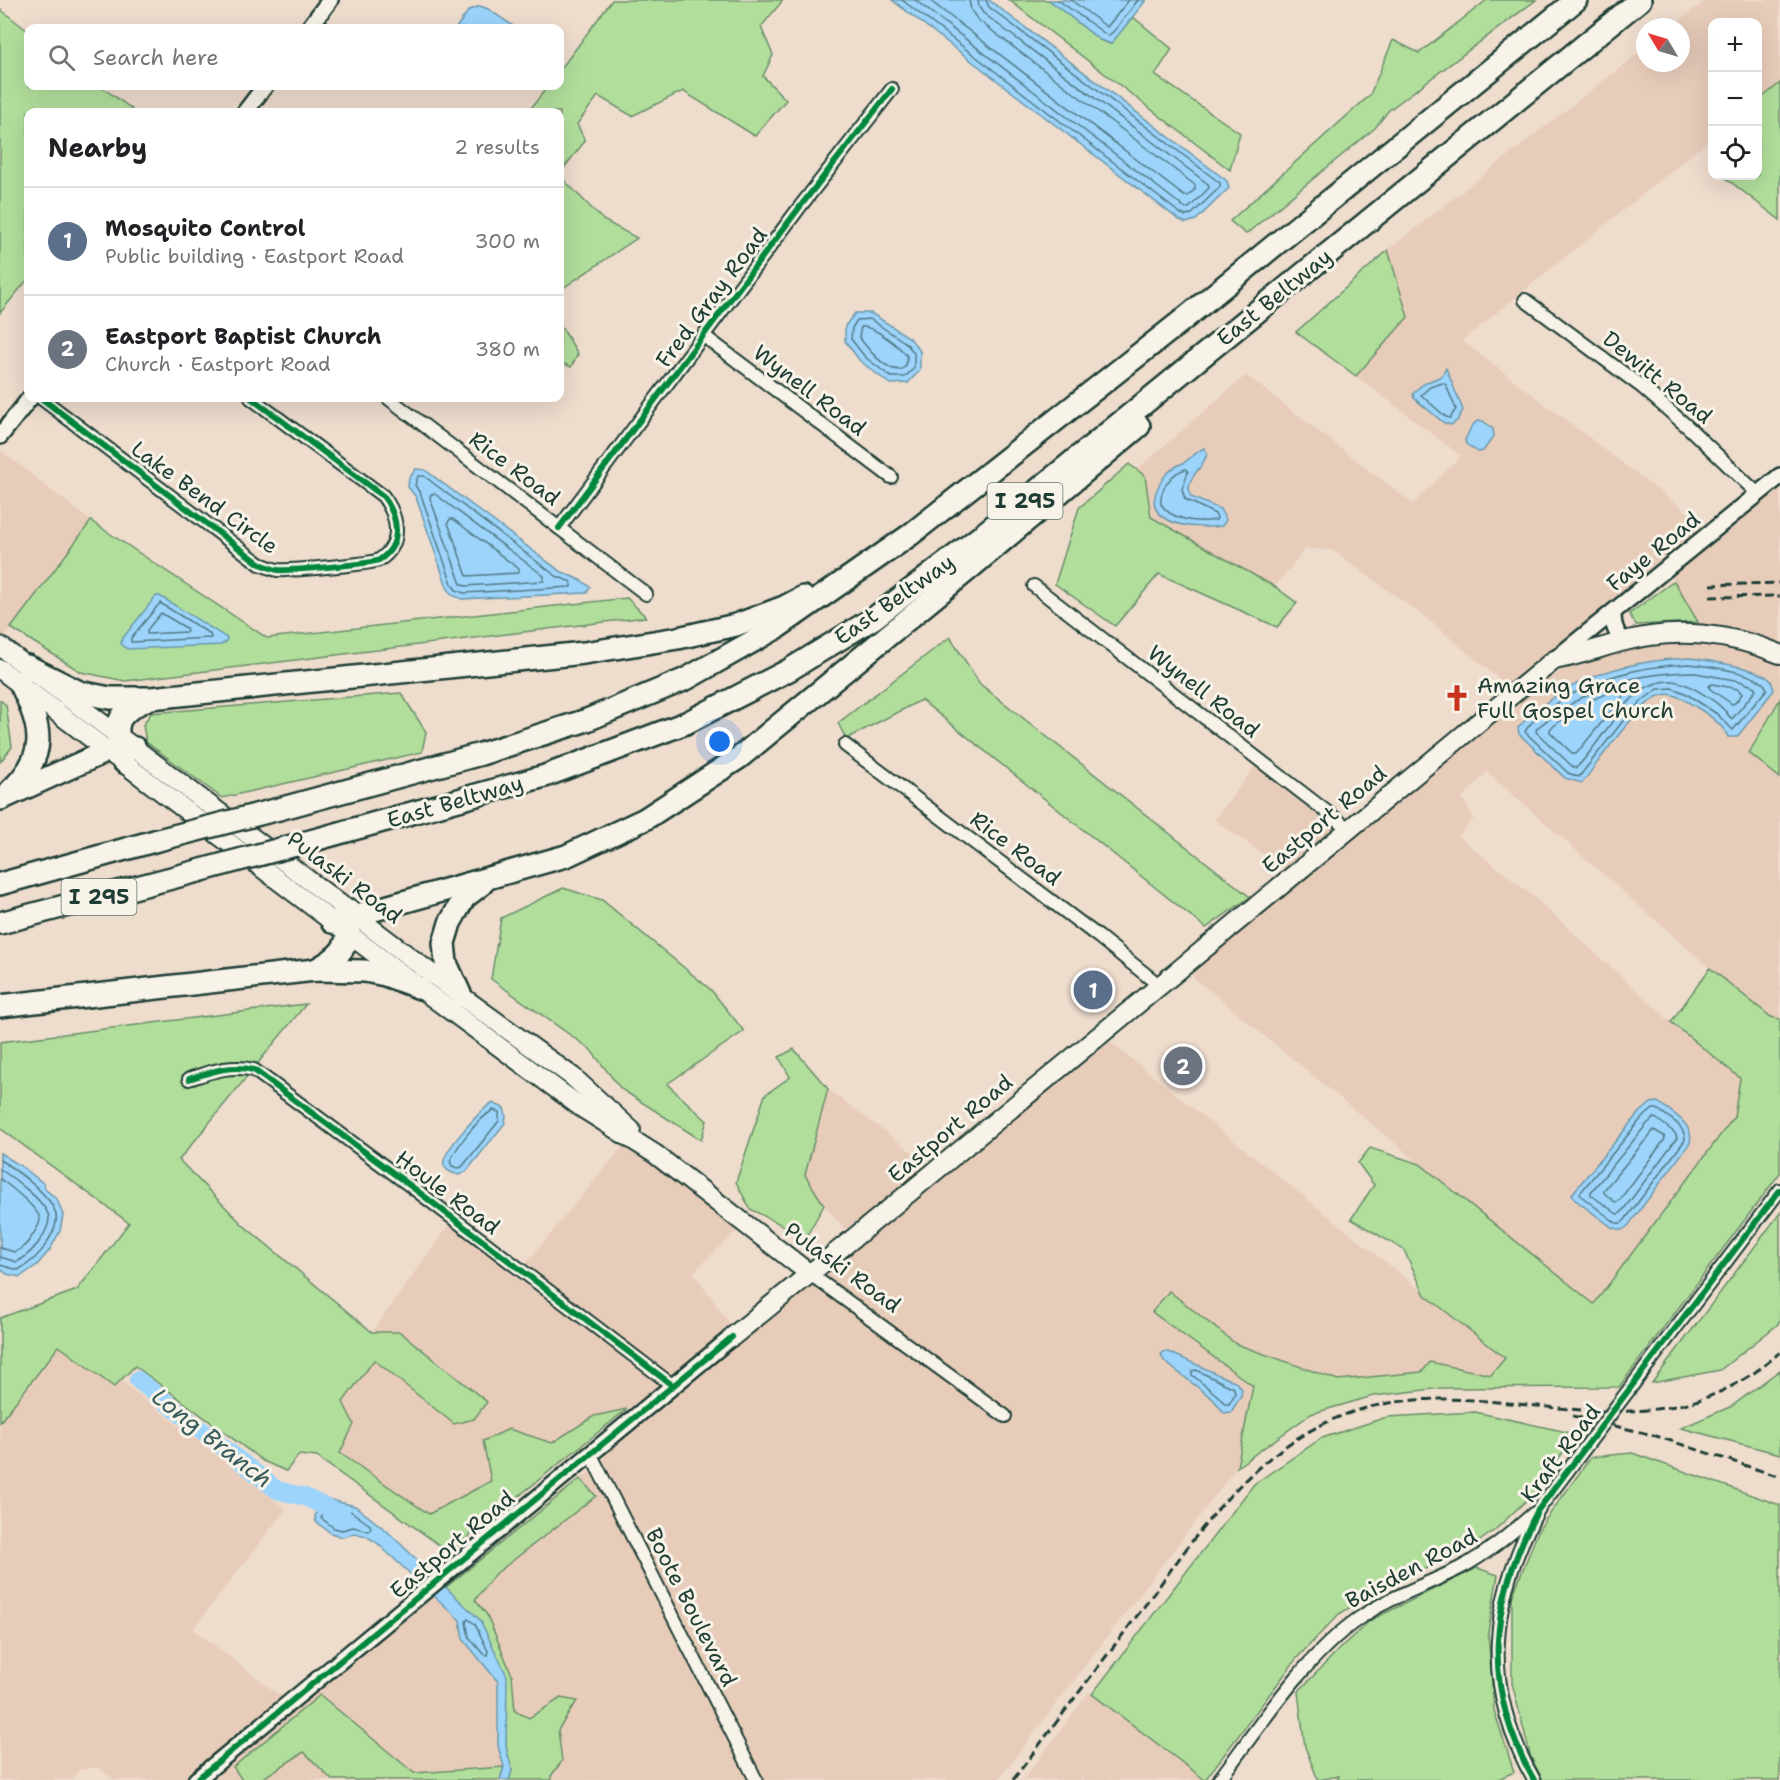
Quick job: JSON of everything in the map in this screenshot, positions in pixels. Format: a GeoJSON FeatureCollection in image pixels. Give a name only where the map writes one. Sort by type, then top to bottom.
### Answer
{"type":"FeatureCollection","features":[{"type":"Feature","properties":{"kind":"highway","name":"East Beltway"},"geometry":{"type":"LineString","coordinates":[[0,884],[533,738],[587,720],[686,679],[778,627],[910,535],[1179,323],[1576,0]]}},
{"type":"Feature","properties":{"kind":"highway","name":"East Beltway"},"geometry":{"type":"LineString","coordinates":[[0,923],[506,788],[564,769],[686,723],[789,670],[874,618],[981,536],[1640,0]]}},
{"type":"Feature","properties":{"kind":"highway"},"geometry":{"type":"LineString","coordinates":[[315,970],[335,959],[342,951],[347,920],[566,856],[645,819],[740,757],[969,569],[1226,353],[1451,153]]}},
{"type":"Feature","properties":{"kind":"highway"},"geometry":{"type":"LineString","coordinates":[[24,676],[79,692],[110,698],[151,698],[584,653],[678,638],[736,625],[784,608],[910,535]]}},
{"type":"Feature","properties":{"kind":"highway"},"geometry":{"type":"LineString","coordinates":[[1,799],[28,772],[37,744],[37,721],[24,676]]}},
{"type":"Feature","properties":{"kind":"highway"},"geometry":{"type":"LineString","coordinates":[[1,799],[121,749],[119,720],[129,708],[151,698]]}},
{"type":"Feature","properties":{"kind":"highway"},"geometry":{"type":"LineString","coordinates":[[461,996],[446,963],[444,943],[450,923],[464,898],[487,880]]}},
{"type":"Feature","properties":{"kind":"highway"},"geometry":{"type":"LineString","coordinates":[[0,1006],[315,970],[365,971],[385,975],[420,988]]}},
{"type":"Feature","properties":{"kind":"main road","name":"Eastport Road"},"geometry":{"type":"LineString","coordinates":[[732,1337],[1554,660],[1623,641],[1675,634],[1698,634],[1734,639],[1780,654]]}},
{"type":"Feature","properties":{"kind":"main road","name":"Pulaski Road"},"geometry":{"type":"LineString","coordinates":[[0,646],[24,676],[347,920],[461,996],[573,1077],[655,1154]]}},
{"type":"Feature","properties":{"kind":"main road","name":"Pulaski Road"},"geometry":{"type":"LineString","coordinates":[[0,669],[24,676]]}},
{"type":"Feature","properties":{"kind":"main road","name":"Pulaski Road"},"geometry":{"type":"LineString","coordinates":[[347,920],[420,988],[582,1108],[655,1154],[810,1274]]}},
{"type":"Feature","properties":{"kind":"street"},"geometry":{"type":"LineString","coordinates":[[312,24],[330,0]]}},
{"type":"Feature","properties":{"kind":"street","name":"Fred Gray Road"},"geometry":{"type":"LineString","coordinates":[[559,528],[892,89]]}},
{"type":"Feature","properties":{"kind":"street"},"geometry":{"type":"LineString","coordinates":[[248,108],[262,90]]}},
{"type":"Feature","properties":{"kind":"street","name":"Dewitt Road"},"geometry":{"type":"LineString","coordinates":[[1524,300],[1642,387],[1758,494]]}},
{"type":"Feature","properties":{"kind":"street","name":"Wynell Road"},"geometry":{"type":"LineString","coordinates":[[704,336],[891,477]]}},
{"type":"Feature","properties":{"kind":"street"},"geometry":{"type":"LineString","coordinates":[[0,436],[27,402]]}},
{"type":"Feature","properties":{"kind":"street","name":"Lake Bend Circle"},"geometry":{"type":"LineString","coordinates":[[46,402],[260,564],[276,570],[311,569],[378,561],[394,544],[397,525],[390,506],[382,496],[256,402]]}},
{"type":"Feature","properties":{"kind":"street","name":"Rice Road"},"geometry":{"type":"LineString","coordinates":[[393,402],[646,594]]}},
{"type":"Feature","properties":{"kind":"street","name":"Faye Road"},"geometry":{"type":"LineString","coordinates":[[1554,660],[1780,476]]}},
{"type":"Feature","properties":{"kind":"street","name":"Wynell Road"},"geometry":{"type":"LineString","coordinates":[[1034,586],[1349,829]]}},
{"type":"Feature","properties":{"kind":"street"},"geometry":{"type":"LineString","coordinates":[[1613,613],[1613,625],[1623,641]]}},
{"type":"Feature","properties":{"kind":"street","name":"Rice Road"},"geometry":{"type":"LineString","coordinates":[[845,745],[1099,937],[1160,986]]}},
{"type":"Feature","properties":{"kind":"street","name":"Houle Road"},"geometry":{"type":"LineString","coordinates":[[189,1079],[224,1068],[254,1070],[672,1385]]}},
{"type":"Feature","properties":{"kind":"street","name":"Kraft Road"},"geometry":{"type":"LineString","coordinates":[[1534,1780],[1517,1748],[1506,1718],[1500,1691],[1498,1627],[1506,1585],[1516,1554],[1538,1510],[1780,1190]]}},
{"type":"Feature","properties":{"kind":"street","name":"Pulaski Road"},"geometry":{"type":"LineString","coordinates":[[810,1274],[1005,1416]]}},
{"type":"Feature","properties":{"kind":"street","name":"Eastport Road"},"geometry":{"type":"LineString","coordinates":[[196,1780],[732,1337]]}},
{"type":"Feature","properties":{"kind":"street","name":"Boote Boulevard"},"geometry":{"type":"LineString","coordinates":[[590,1453],[756,1780]]}},
{"type":"Feature","properties":{"kind":"street","name":"Baisden Road"},"geometry":{"type":"LineString","coordinates":[[1219,1780],[1297,1678],[1342,1631],[1375,1608],[1459,1569],[1495,1546],[1538,1510]]}},
{"type":"Feature","properties":{"kind":"street"},"geometry":{"type":"LineString","coordinates":[[1495,1546],[1516,1554]]}},
{"type":"Feature","properties":{"kind":"shaded area"},"geometry":{"type":"Polygon","coordinates":[[[1706,0],[1780,0],[1780,83],[1762,98],[1762,18],[1708,18],[1708,141],[1462,341],[1708,528],[1510,688],[1425,617],[1332,550],[1305,549],[1275,587],[1150,517],[1145,476],[1136,470],[1246,375],[1413,504],[1461,456],[1356,376],[1408,317],[1388,250],[1636,55],[1636,72],[1690,72],[1690,18],[1683,18],[1706,0]]]}},
{"type":"Feature","properties":{"kind":"shaded area"},"geometry":{"type":"Polygon","coordinates":[[[0,450],[91,521],[2,640],[0,638],[0,450]]]}},
{"type":"Feature","properties":{"kind":"shaded area"},"geometry":{"type":"Polygon","coordinates":[[[1780,483],[1780,649],[1703,630],[1669,573],[1780,483]]]}},
{"type":"Feature","properties":{"kind":"shaded area"},"geometry":{"type":"Polygon","coordinates":[[[1706,641],[1780,660],[1780,699],[1749,753],[1780,778],[1780,1019],[1771,1017],[1710,968],[1487,772],[1462,798],[1474,818],[1458,836],[1534,897],[1671,1022],[1740,1078],[1734,1117],[1594,1304],[1186,971],[1547,677],[1578,662],[1644,644],[1706,641]]]}},
{"type":"Feature","properties":{"kind":"shaded area"},"geometry":{"type":"Polygon","coordinates":[[[1258,763],[1343,827],[1289,872],[1214,820],[1258,763]]]}},
{"type":"Feature","properties":{"kind":"shaded area"},"geometry":{"type":"Polygon","coordinates":[[[1105,1038],[1506,1358],[1490,1376],[1431,1362],[1422,1372],[1339,1380],[1236,1344],[1169,1291],[1152,1312],[1253,1386],[1237,1467],[998,1780],[552,1780],[551,1776],[562,1760],[558,1730],[561,1698],[529,1718],[515,1711],[512,1675],[475,1600],[494,1575],[595,1496],[580,1479],[602,1463],[610,1445],[828,1271],[1105,1038]]]}},
{"type":"Feature","properties":{"kind":"shaded area"},"geometry":{"type":"Polygon","coordinates":[[[828,1089],[932,1167],[876,1211],[855,1222],[846,1230],[824,1205],[805,1175],[828,1089]]]}},
{"type":"Feature","properties":{"kind":"shaded area"},"geometry":{"type":"Polygon","coordinates":[[[624,1145],[642,1156],[738,1230],[693,1272],[733,1328],[665,1385],[627,1409],[594,1416],[552,1443],[509,1429],[484,1441],[491,1481],[428,1514],[340,1452],[354,1425],[343,1402],[374,1360],[454,1424],[400,1332],[372,1332],[450,1223],[517,1274],[624,1145]]]}},
{"type":"Feature","properties":{"kind":"shaded area"},"geometry":{"type":"Polygon","coordinates":[[[59,1346],[113,1387],[120,1380],[286,1509],[193,1629],[285,1699],[187,1780],[115,1780],[98,1767],[79,1770],[71,1780],[0,1780],[0,1422],[59,1346]]]}},
{"type":"Feature","properties":{"kind":"shaded area"},"geometry":{"type":"Polygon","coordinates":[[[433,1597],[460,1620],[463,1639],[499,1682],[498,1746],[504,1767],[414,1773],[320,1696],[233,1768],[242,1780],[206,1780],[428,1598],[433,1597]]]}},
{"type":"Feature","properties":{"kind":"shaded area"},"geometry":{"type":"Polygon","coordinates":[[[1089,1692],[1092,1694],[1205,1780],[1023,1780],[1089,1692]]]}},
{"type":"Feature","properties":{"kind":"shaded area"},"geometry":{"type":"Polygon","coordinates":[[[304,1752],[332,1780],[260,1780],[304,1752]]]}},
{"type":"Feature","properties":{"kind":"green space"},"geometry":{"type":"Polygon","coordinates":[[[612,0],[783,0],[761,27],[773,55],[763,76],[786,100],[755,136],[683,91],[632,116],[598,96],[577,124],[585,141],[564,168],[564,108],[531,108],[545,90],[564,90],[564,65],[612,0]]]}},
{"type":"Feature","properties":{"kind":"green space"},"geometry":{"type":"Polygon","coordinates":[[[1009,0],[1049,0],[1100,40],[1110,44],[1133,17],[1172,49],[1155,75],[1240,133],[1230,170],[1009,0]]]}},
{"type":"Feature","properties":{"kind":"green space"},"geometry":{"type":"Polygon","coordinates":[[[1487,0],[1536,0],[1389,110],[1375,128],[1246,234],[1230,221],[1370,95],[1393,40],[1419,53],[1487,0]]]}},
{"type":"Feature","properties":{"kind":"green space"},"geometry":{"type":"Polygon","coordinates":[[[0,9],[24,28],[24,90],[106,90],[131,108],[24,108],[24,284],[0,313],[0,9]]]}},
{"type":"Feature","properties":{"kind":"green space"},"geometry":{"type":"Polygon","coordinates":[[[1780,83],[1780,220],[1728,180],[1762,180],[1762,98],[1780,83]]]}},
{"type":"Feature","properties":{"kind":"green space"},"geometry":{"type":"Polygon","coordinates":[[[564,180],[603,220],[637,238],[564,287],[564,180]]]}},
{"type":"Feature","properties":{"kind":"green space"},"geometry":{"type":"Polygon","coordinates":[[[1388,250],[1408,317],[1356,376],[1296,332],[1388,250]]]}},
{"type":"Feature","properties":{"kind":"green space"},"geometry":{"type":"Polygon","coordinates":[[[564,331],[578,354],[571,367],[564,364],[564,331]]]}},
{"type":"Feature","properties":{"kind":"green space"},"geometry":{"type":"Polygon","coordinates":[[[1129,464],[1145,476],[1151,517],[1275,587],[1297,603],[1277,627],[1159,574],[1115,626],[1055,584],[1079,508],[1129,464]]]}},
{"type":"Feature","properties":{"kind":"green space"},"geometry":{"type":"Polygon","coordinates":[[[91,521],[267,638],[627,598],[646,617],[125,681],[81,672],[11,628],[91,521]]]}},
{"type":"Feature","properties":{"kind":"green space"},"geometry":{"type":"Polygon","coordinates":[[[1674,581],[1698,622],[1636,625],[1629,614],[1674,581]]]}},
{"type":"Feature","properties":{"kind":"green space"},"geometry":{"type":"Polygon","coordinates":[[[950,637],[980,684],[1250,897],[1206,928],[921,700],[846,739],[838,723],[950,637]]]}},
{"type":"Feature","properties":{"kind":"green space"},"geometry":{"type":"Polygon","coordinates":[[[401,693],[426,732],[422,752],[222,798],[146,742],[143,725],[151,713],[401,693]]]}},
{"type":"Feature","properties":{"kind":"green space"},"geometry":{"type":"Polygon","coordinates":[[[1780,699],[1780,778],[1749,753],[1780,699]]]}},
{"type":"Feature","properties":{"kind":"green space"},"geometry":{"type":"Polygon","coordinates":[[[0,700],[6,705],[12,747],[0,762],[0,700]]]}},
{"type":"Feature","properties":{"kind":"green space"},"geometry":{"type":"Polygon","coordinates":[[[563,888],[602,900],[711,990],[744,1031],[667,1084],[707,1121],[701,1140],[621,1089],[590,1049],[491,979],[501,918],[563,888]]]}},
{"type":"Feature","properties":{"kind":"green space"},"geometry":{"type":"Polygon","coordinates":[[[1710,968],[1771,1017],[1780,1019],[1780,1173],[1619,1387],[1442,1388],[1373,1396],[1311,1414],[1237,1467],[1253,1386],[1152,1312],[1169,1291],[1236,1344],[1338,1380],[1422,1372],[1430,1362],[1491,1375],[1505,1358],[1425,1295],[1404,1250],[1351,1219],[1374,1185],[1358,1163],[1370,1148],[1420,1164],[1594,1304],[1734,1117],[1740,1078],[1671,1022],[1710,968]]]}},
{"type":"Feature","properties":{"kind":"green space"},"geometry":{"type":"Polygon","coordinates":[[[306,1004],[179,1160],[243,1225],[372,1332],[400,1332],[487,1402],[474,1419],[454,1424],[374,1360],[343,1402],[354,1424],[340,1453],[429,1514],[491,1481],[483,1441],[509,1429],[552,1443],[594,1416],[627,1409],[449,1552],[317,1457],[299,1455],[286,1471],[263,1461],[135,1366],[114,1387],[59,1346],[0,1422],[0,1318],[77,1290],[129,1223],[0,1128],[0,1042],[306,1004]]]}},
{"type":"Feature","properties":{"kind":"green space"},"geometry":{"type":"Polygon","coordinates":[[[794,1049],[828,1089],[805,1175],[824,1205],[806,1237],[750,1209],[736,1182],[765,1095],[790,1077],[779,1057],[794,1049]]]}},
{"type":"Feature","properties":{"kind":"green space"},"geometry":{"type":"Polygon","coordinates":[[[1780,1213],[1780,1320],[1777,1325],[1720,1370],[1652,1383],[1780,1213]]]}},
{"type":"Feature","properties":{"kind":"green space"},"geometry":{"type":"Polygon","coordinates":[[[1780,1370],[1780,1454],[1681,1428],[1732,1406],[1780,1370]]]}},
{"type":"Feature","properties":{"kind":"green space"},"geometry":{"type":"Polygon","coordinates":[[[1475,1412],[1576,1434],[1535,1492],[1495,1530],[1467,1550],[1384,1587],[1339,1614],[1297,1658],[1205,1780],[1092,1694],[1254,1484],[1322,1438],[1387,1417],[1475,1412]]]}},
{"type":"Feature","properties":{"kind":"green space"},"geometry":{"type":"Polygon","coordinates":[[[1632,1453],[1780,1505],[1780,1780],[1543,1780],[1531,1758],[1512,1683],[1512,1597],[1539,1529],[1591,1457],[1632,1453]]]}},
{"type":"Feature","properties":{"kind":"green space"},"geometry":{"type":"Polygon","coordinates":[[[580,1479],[596,1496],[494,1575],[475,1600],[487,1615],[512,1675],[515,1711],[529,1718],[561,1698],[577,1701],[558,1730],[562,1761],[551,1776],[552,1780],[509,1780],[512,1770],[506,1747],[506,1676],[445,1588],[580,1479]]]}},
{"type":"Feature","properties":{"kind":"green space"},"geometry":{"type":"Polygon","coordinates":[[[1477,1568],[1498,1575],[1488,1632],[1494,1710],[1514,1772],[1496,1780],[1337,1780],[1339,1776],[1318,1780],[1305,1747],[1298,1692],[1342,1646],[1371,1620],[1477,1568]]]}},
{"type":"Feature","properties":{"kind":"green space"},"geometry":{"type":"Polygon","coordinates":[[[320,1695],[414,1773],[504,1767],[500,1780],[332,1780],[304,1752],[260,1780],[242,1780],[233,1767],[320,1695]]]}},
{"type":"Feature","properties":{"kind":"water"},"geometry":{"type":"Polygon","coordinates":[[[892,0],[989,0],[1227,181],[1229,188],[1196,220],[1186,223],[1178,219],[892,0]]]}},
{"type":"Feature","properties":{"kind":"water"},"geometry":{"type":"Polygon","coordinates":[[[1049,0],[1146,0],[1111,44],[1100,40],[1049,0]]]}},
{"type":"Feature","properties":{"kind":"water"},"geometry":{"type":"Polygon","coordinates":[[[480,6],[510,24],[459,24],[469,10],[480,6]]]}},
{"type":"Feature","properties":{"kind":"water"},"geometry":{"type":"Polygon","coordinates":[[[855,313],[871,313],[910,338],[920,351],[920,370],[908,383],[890,384],[860,361],[845,341],[845,326],[855,313]]]}},
{"type":"Feature","properties":{"kind":"water"},"geometry":{"type":"Polygon","coordinates":[[[1446,368],[1463,410],[1457,421],[1451,425],[1444,423],[1414,398],[1413,394],[1422,385],[1442,376],[1446,368]]]}},
{"type":"Feature","properties":{"kind":"water"},"geometry":{"type":"Polygon","coordinates":[[[1477,421],[1483,421],[1493,429],[1494,436],[1483,451],[1478,452],[1466,444],[1465,440],[1471,427],[1477,421]]]}},
{"type":"Feature","properties":{"kind":"water"},"geometry":{"type":"Polygon","coordinates":[[[1204,448],[1207,453],[1205,459],[1190,484],[1191,497],[1220,509],[1226,520],[1222,526],[1201,527],[1188,526],[1166,519],[1158,512],[1154,504],[1159,486],[1169,471],[1204,448]]]}},
{"type":"Feature","properties":{"kind":"water"},"geometry":{"type":"Polygon","coordinates":[[[416,469],[425,470],[560,571],[582,581],[590,587],[587,593],[462,599],[452,595],[447,587],[416,497],[408,487],[409,478],[416,469]]]}},
{"type":"Feature","properties":{"kind":"water"},"geometry":{"type":"Polygon","coordinates":[[[156,596],[160,596],[227,638],[226,642],[221,645],[127,649],[121,644],[122,639],[156,596]]]}},
{"type":"Feature","properties":{"kind":"water"},"geometry":{"type":"Polygon","coordinates":[[[1691,658],[1745,668],[1771,681],[1774,690],[1737,737],[1728,737],[1715,720],[1684,699],[1662,695],[1653,699],[1631,720],[1582,783],[1565,778],[1519,734],[1518,728],[1536,711],[1575,685],[1597,675],[1643,663],[1691,658]]]}},
{"type":"Feature","properties":{"kind":"water"},"geometry":{"type":"Polygon","coordinates":[[[1658,1102],[1686,1124],[1691,1136],[1690,1143],[1628,1226],[1622,1230],[1613,1228],[1574,1199],[1572,1194],[1637,1115],[1651,1103],[1658,1102]]]}},
{"type":"Feature","properties":{"kind":"water"},"geometry":{"type":"Polygon","coordinates":[[[492,1103],[504,1108],[505,1123],[466,1172],[459,1175],[448,1171],[444,1165],[444,1159],[448,1151],[479,1114],[492,1103]]]}},
{"type":"Feature","properties":{"kind":"water"},"geometry":{"type":"Polygon","coordinates":[[[0,1153],[43,1183],[46,1190],[57,1199],[63,1215],[60,1231],[49,1251],[37,1265],[20,1277],[7,1274],[0,1269],[0,1153]]]}},
{"type":"Feature","properties":{"kind":"water"},"geometry":{"type":"Polygon","coordinates":[[[1163,1352],[1169,1352],[1237,1383],[1242,1389],[1241,1396],[1231,1412],[1224,1413],[1214,1400],[1165,1362],[1161,1355],[1163,1352]]]}},
{"type":"Feature","properties":{"kind":"water"},"geometry":{"type":"Polygon","coordinates":[[[323,1498],[355,1506],[387,1531],[480,1620],[507,1676],[506,1747],[512,1770],[509,1780],[500,1780],[504,1767],[498,1746],[498,1682],[463,1639],[460,1620],[376,1542],[354,1533],[343,1537],[331,1533],[316,1522],[315,1516],[323,1498]]]}},
{"type":"Feature","properties":{"kind":"waterway","name":"Long Branch"},"geometry":{"type":"LineString","coordinates":[[138,1380],[277,1490],[305,1497],[342,1515]]}},
{"type":"Feature","properties":{"kind":"railway"},"geometry":{"type":"LineString","coordinates":[[1710,585],[1780,583]]}},
{"type":"Feature","properties":{"kind":"railway"},"geometry":{"type":"LineString","coordinates":[[1710,597],[1780,596]]}},
{"type":"Feature","properties":{"kind":"railway"},"geometry":{"type":"LineString","coordinates":[[1013,1780],[1202,1528],[1248,1477],[1302,1435],[1334,1419],[1390,1403],[1447,1399],[1618,1411],[1674,1406],[1728,1388],[1780,1352]]}},
{"type":"Feature","properties":{"kind":"railway"},"geometry":{"type":"LineString","coordinates":[[1573,1416],[1653,1435],[1780,1477]]}},
{"type":"Feature","properties":{"kind":"cycle path"},"geometry":{"type":"LineString","coordinates":[[559,528],[799,208],[892,89]]}},
{"type":"Feature","properties":{"kind":"cycle path"},"geometry":{"type":"LineString","coordinates":[[46,402],[260,564],[278,570],[347,565],[379,560],[392,546],[396,529],[392,512],[383,496],[256,402]]}},
{"type":"Feature","properties":{"kind":"cycle path"},"geometry":{"type":"LineString","coordinates":[[189,1079],[229,1068],[254,1070],[672,1385]]}},
{"type":"Feature","properties":{"kind":"cycle path"},"geometry":{"type":"LineString","coordinates":[[1534,1780],[1517,1745],[1505,1712],[1499,1678],[1498,1645],[1501,1611],[1509,1578],[1522,1544],[1538,1510],[1780,1190]]}},
{"type":"Feature","properties":{"kind":"cycle path"},"geometry":{"type":"LineString","coordinates":[[196,1780],[732,1337]]}},
{"type":"Feature","properties":{"kind":"place","name":"Amazing Grace Full Gospel Church"},"geometry":{"type":"Point","coordinates":[1457,698]}},
{"type":"Feature","properties":{"kind":"place","name":"Mosquito Control"},"geometry":{"type":"Point","coordinates":[1093,990]}},
{"type":"Feature","properties":{"kind":"place","name":"Eastport Baptist Church"},"geometry":{"type":"Point","coordinates":[1183,1066]}}]}
